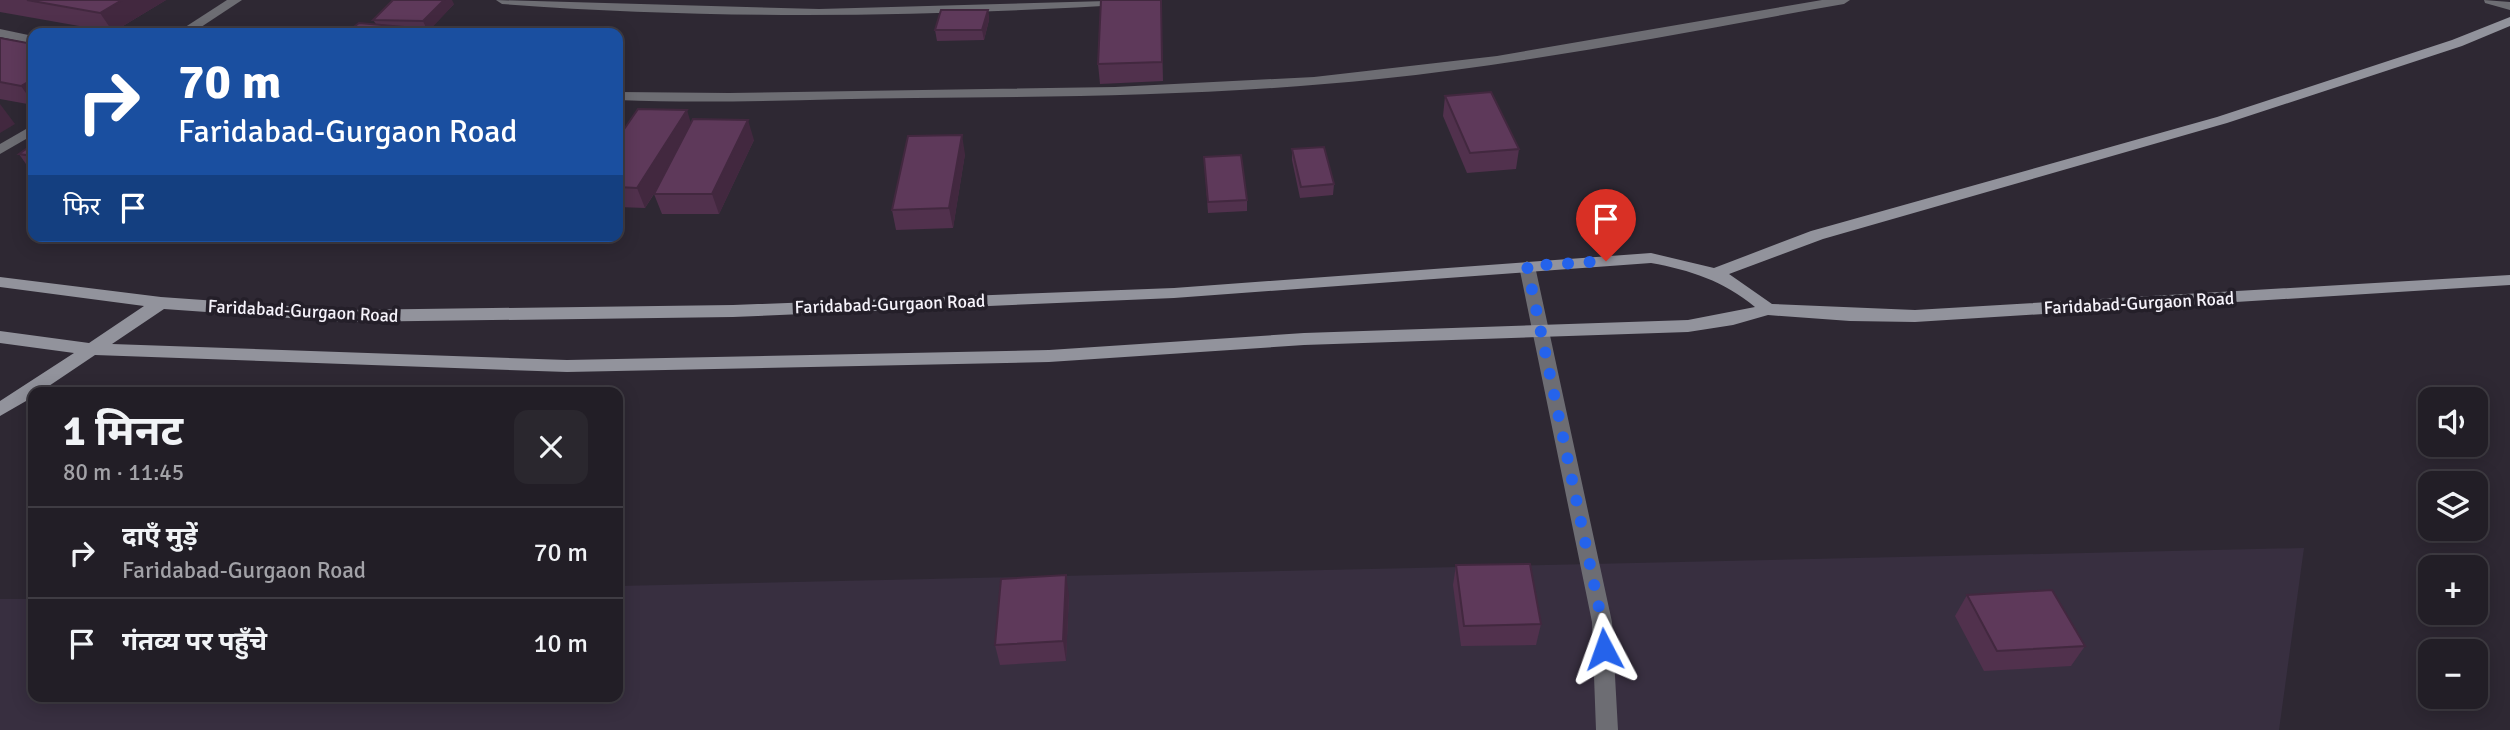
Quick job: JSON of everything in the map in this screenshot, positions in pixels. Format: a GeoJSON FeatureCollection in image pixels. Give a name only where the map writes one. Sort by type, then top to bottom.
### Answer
{"type":"FeatureCollection","features":[{"type":"Feature","properties":{"kind":"main road"},"geometry":{"type":"LineString","coordinates":[[1716,273],[1818,235],[2222,120],[2456,43],[2510,21]]}},
{"type":"Feature","properties":{"kind":"main road","name":"Faridabad-Gurgaon Road"},"geometry":{"type":"LineString","coordinates":[[0,282],[161,303],[345,316],[733,311],[1174,293],[1650,258],[1679,262],[1716,273],[1743,287],[1768,309]]}},
{"type":"Feature","properties":{"kind":"main road","name":"Faridabad-Gurgaon Road"},"geometry":{"type":"LineString","coordinates":[[0,337],[91,349],[567,366],[1049,356],[1304,339],[1688,326],[1733,319],[1768,309],[1915,316],[2510,280]]}},
{"type":"Feature","properties":{"kind":"main road"},"geometry":{"type":"LineString","coordinates":[[34,387],[161,303]]}},
{"type":"Feature","properties":{"kind":"main road"},"geometry":{"type":"LineString","coordinates":[[0,410],[28,391]]}},
{"type":"Feature","properties":{"kind":"street"},"geometry":{"type":"LineString","coordinates":[[191,28],[236,0]]}},
{"type":"Feature","properties":{"kind":"street"},"geometry":{"type":"LineString","coordinates":[[502,0],[653,11],[776,14],[1137,0]]}},
{"type":"Feature","properties":{"kind":"street"},"geometry":{"type":"LineString","coordinates":[[623,96],[1016,94],[1202,90],[1273,85],[1445,67],[1843,0]]}},
{"type":"Feature","properties":{"kind":"street"},"geometry":{"type":"LineString","coordinates":[[2490,0],[2510,6]]}},
{"type":"Feature","properties":{"kind":"street"},"geometry":{"type":"LineString","coordinates":[[0,33],[28,39]]}},
{"type":"Feature","properties":{"kind":"street"},"geometry":{"type":"LineString","coordinates":[[0,150],[28,132]]}},
{"type":"Feature","properties":{"kind":"street"},"geometry":{"type":"LineString","coordinates":[[1527,266],[1602,622],[1607,730]]}},
{"type":"Feature","properties":{"kind":"shaded area"},"geometry":{"type":"Polygon","coordinates":[[[2304,548],[2279,730],[0,730],[0,599],[28,599],[28,702],[623,702],[623,586],[2304,548]]]}},
{"type":"Feature","properties":{"kind":"building"},"geometry":{"type":"Polygon","coordinates":[[[27,0],[122,0],[100,13],[27,0]]]}},
{"type":"Feature","properties":{"kind":"building"},"geometry":{"type":"Polygon","coordinates":[[[393,0],[444,0],[423,21],[373,20],[393,0]]]}},
{"type":"Feature","properties":{"kind":"building"},"geometry":{"type":"Polygon","coordinates":[[[1101,0],[1161,0],[1162,62],[1098,64],[1101,0]]]}},
{"type":"Feature","properties":{"kind":"building"},"geometry":{"type":"Polygon","coordinates":[[[941,10],[988,10],[982,30],[935,30],[941,10]]]}},
{"type":"Feature","properties":{"kind":"building"},"geometry":{"type":"Polygon","coordinates":[[[359,23],[416,28],[352,28],[359,23]]]}},
{"type":"Feature","properties":{"kind":"building"},"geometry":{"type":"Polygon","coordinates":[[[0,38],[28,43],[28,82],[21,86],[0,82],[0,38]]]}},
{"type":"Feature","properties":{"kind":"building"},"geometry":{"type":"Polygon","coordinates":[[[1491,92],[1519,149],[1470,153],[1445,96],[1491,92]]]}},
{"type":"Feature","properties":{"kind":"building"},"geometry":{"type":"Polygon","coordinates":[[[638,109],[687,110],[637,188],[623,187],[623,131],[638,109]]]}},
{"type":"Feature","properties":{"kind":"building"},"geometry":{"type":"Polygon","coordinates":[[[693,119],[748,120],[712,194],[654,194],[693,119]]]}},
{"type":"Feature","properties":{"kind":"building"},"geometry":{"type":"Polygon","coordinates":[[[962,135],[949,208],[892,210],[908,136],[962,135]]]}},
{"type":"Feature","properties":{"kind":"building"},"geometry":{"type":"Polygon","coordinates":[[[1324,147],[1334,184],[1301,187],[1292,149],[1324,147]]]}},
{"type":"Feature","properties":{"kind":"building"},"geometry":{"type":"Polygon","coordinates":[[[28,148],[28,155],[19,154],[28,148]]]}},
{"type":"Feature","properties":{"kind":"building"},"geometry":{"type":"Polygon","coordinates":[[[1241,155],[1247,200],[1208,202],[1204,157],[1241,155]]]}},
{"type":"Feature","properties":{"kind":"building"},"geometry":{"type":"Polygon","coordinates":[[[1530,564],[1541,624],[1464,626],[1456,565],[1530,564]]]}},
{"type":"Feature","properties":{"kind":"building"},"geometry":{"type":"Polygon","coordinates":[[[1066,575],[1063,641],[995,645],[1001,579],[1066,575]]]}},
{"type":"Feature","properties":{"kind":"building"},"geometry":{"type":"Polygon","coordinates":[[[2052,590],[2085,646],[1997,651],[1967,595],[2052,590]]]}},
{"type":"Feature","properties":{"kind":"route"},"geometry":{"type":"LineString","coordinates":[[1604,649],[1602,622],[1527,266],[1606,261]]}}]}
